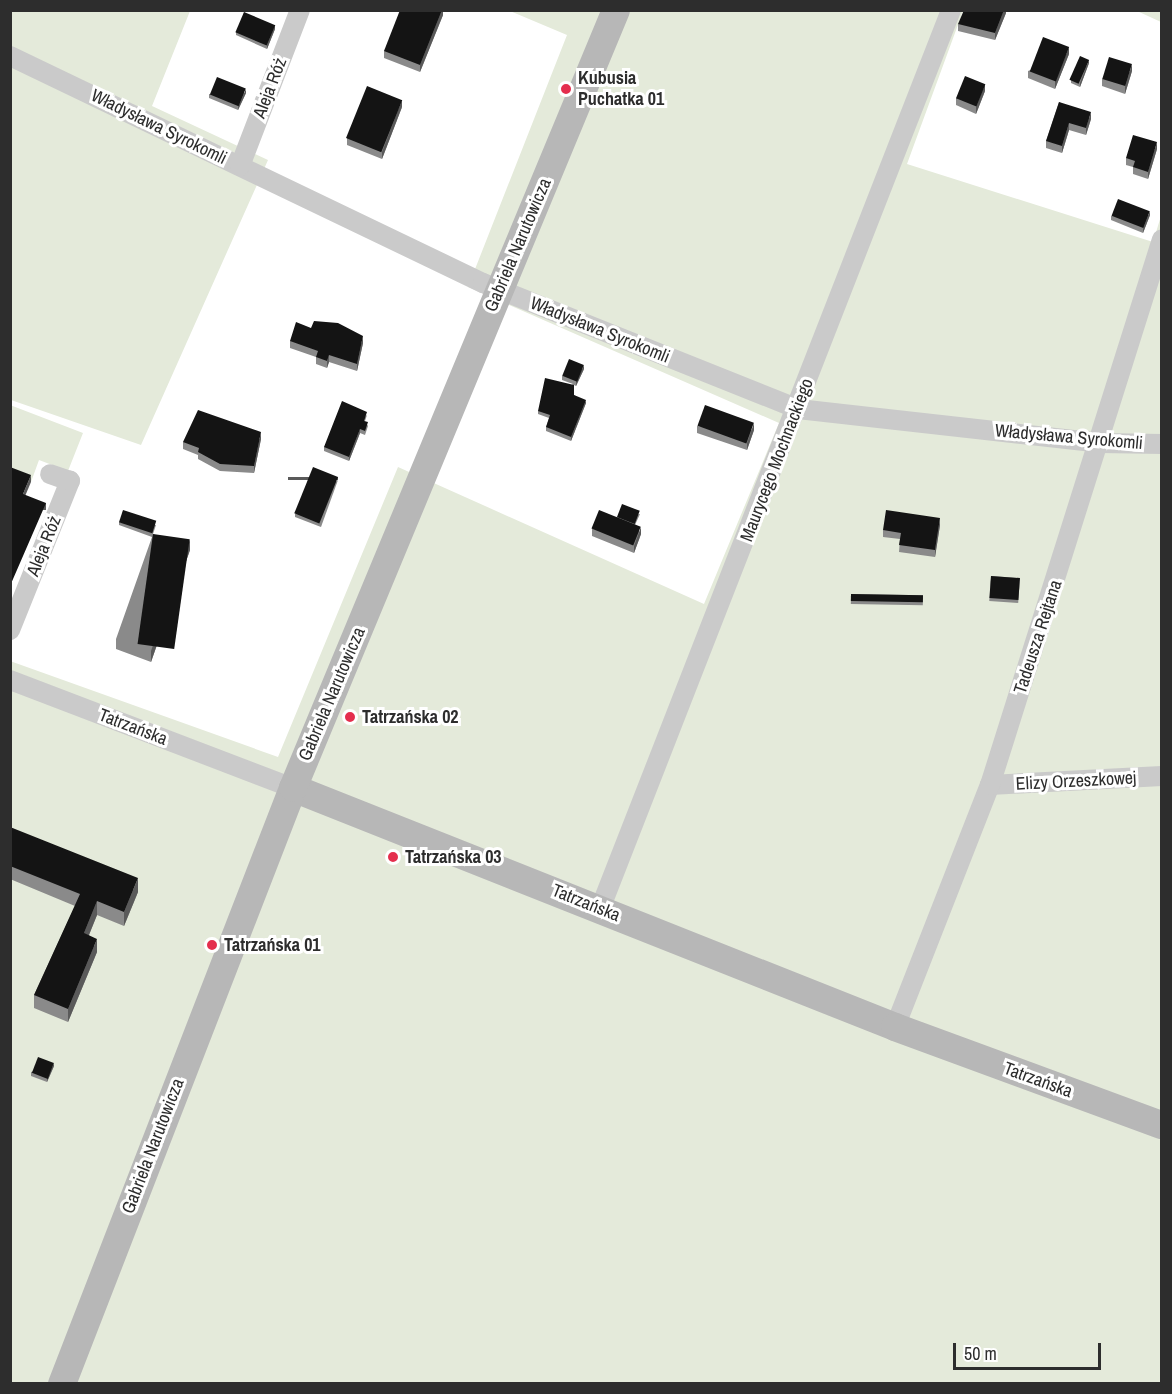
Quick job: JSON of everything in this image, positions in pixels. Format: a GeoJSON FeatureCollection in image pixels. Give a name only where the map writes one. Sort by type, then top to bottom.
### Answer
{"type":"FeatureCollection","features":[{"type":"Feature","properties":{"kind":"street","name":"Aleja Róż"},"geometry":{"type":"LineString","coordinates":[[240,166],[300,10]]}},
{"type":"Feature","properties":{"kind":"street","name":"Gabriela Narutowicza"},"geometry":{"type":"LineString","coordinates":[[62,1383],[293,788],[616,10]]}},
{"type":"Feature","properties":{"kind":"street","name":"Maurycego Mochnackiego"},"geometry":{"type":"LineString","coordinates":[[600,909],[798,409],[951,10]]}},
{"type":"Feature","properties":{"kind":"street","name":"Władysława Syrokomli"},"geometry":{"type":"LineString","coordinates":[[10,56],[499,290],[798,409],[1100,443],[1161,444]]}},
{"type":"Feature","properties":{"kind":"street","name":"Tadeusza Rejtana"},"geometry":{"type":"LineString","coordinates":[[895,1027],[990,785],[1100,443],[1161,239]]}},
{"type":"Feature","properties":{"kind":"street","name":"Aleja Róż"},"geometry":{"type":"LineString","coordinates":[[10,630],[70,482],[50,474]]}},
{"type":"Feature","properties":{"kind":"street","name":"Tatrzańska"},"geometry":{"type":"LineString","coordinates":[[10,680],[293,788],[895,1027],[1161,1125]]}},
{"type":"Feature","properties":{"kind":"street","name":"Elizy Orzeszkowej"},"geometry":{"type":"LineString","coordinates":[[990,785],[1161,776]]}},
{"type":"Feature","properties":{"kind":"green space"},"geometry":{"type":"Polygon","coordinates":[[[11,11],[190,11],[152,106],[268,160],[141,445],[11,400],[11,11]]]}},
{"type":"Feature","properties":{"kind":"green space"},"geometry":{"type":"Polygon","coordinates":[[[510,11],[963,11],[907,164],[1153,242],[1161,216],[1161,1383],[11,1383],[10,661],[278,757],[398,467],[704,604],[779,423],[468,287],[567,35],[510,11]]]}},
{"type":"Feature","properties":{"kind":"green space"},"geometry":{"type":"Polygon","coordinates":[[[1137,11],[1161,11],[1161,22],[1137,11]]]}},
{"type":"Feature","properties":{"kind":"green space"},"geometry":{"type":"Polygon","coordinates":[[[10,405],[83,433],[68,471],[39,460],[31,482],[11,474],[10,405]]]}},
{"type":"Feature","properties":{"kind":"building"},"geometry":{"type":"Polygon","coordinates":[[[400,10],[442,10],[420,65],[384,51],[400,10]]]}},
{"type":"Feature","properties":{"kind":"building"},"geometry":{"type":"Polygon","coordinates":[[[964,10],[1004,10],[995,33],[958,24],[964,10]]]}},
{"type":"Feature","properties":{"kind":"building"},"geometry":{"type":"Polygon","coordinates":[[[244,12],[275,25],[267,46],[235,32],[244,12]]]}},
{"type":"Feature","properties":{"kind":"building"},"geometry":{"type":"Polygon","coordinates":[[[1043,37],[1069,47],[1056,82],[1030,72],[1043,37]]]}},
{"type":"Feature","properties":{"kind":"building"},"geometry":{"type":"Polygon","coordinates":[[[1080,56],[1089,60],[1079,84],[1069,80],[1080,56]]]}},
{"type":"Feature","properties":{"kind":"building"},"geometry":{"type":"Polygon","coordinates":[[[1109,57],[1132,64],[1125,86],[1102,79],[1109,57]]]}},
{"type":"Feature","properties":{"kind":"building"},"geometry":{"type":"Polygon","coordinates":[[[965,76],[985,84],[976,106],[956,98],[965,76]]]}},
{"type":"Feature","properties":{"kind":"building"},"geometry":{"type":"Polygon","coordinates":[[[217,77],[246,89],[239,106],[210,95],[217,77]]]}},
{"type":"Feature","properties":{"kind":"building"},"geometry":{"type":"Polygon","coordinates":[[[367,86],[402,100],[381,152],[346,138],[367,86]]]}},
{"type":"Feature","properties":{"kind":"building"},"geometry":{"type":"Polygon","coordinates":[[[1059,102],[1091,112],[1086,128],[1069,123],[1062,146],[1046,141],[1059,102]]]}},
{"type":"Feature","properties":{"kind":"building"},"geometry":{"type":"Polygon","coordinates":[[[1133,135],[1157,142],[1148,172],[1133,167],[1135,161],[1126,158],[1133,135]]]}},
{"type":"Feature","properties":{"kind":"building"},"geometry":{"type":"Polygon","coordinates":[[[1118,199],[1150,211],[1143,228],[1112,216],[1118,199]]]}},
{"type":"Feature","properties":{"kind":"building"},"geometry":{"type":"Polygon","coordinates":[[[314,321],[338,323],[363,336],[357,364],[329,355],[327,361],[316,357],[318,351],[290,341],[296,322],[311,328],[314,321]]]}},
{"type":"Feature","properties":{"kind":"building"},"geometry":{"type":"Polygon","coordinates":[[[569,359],[584,365],[577,382],[562,376],[569,359]]]}},
{"type":"Feature","properties":{"kind":"building"},"geometry":{"type":"Polygon","coordinates":[[[545,378],[574,385],[574,395],[586,400],[571,437],[546,427],[550,415],[538,411],[545,378]]]}},
{"type":"Feature","properties":{"kind":"building"},"geometry":{"type":"Polygon","coordinates":[[[342,401],[367,412],[364,421],[368,422],[365,431],[360,429],[349,457],[324,447],[342,401]]]}},
{"type":"Feature","properties":{"kind":"building"},"geometry":{"type":"Polygon","coordinates":[[[705,405],[754,423],[746,443],[697,426],[705,405]]]}},
{"type":"Feature","properties":{"kind":"building"},"geometry":{"type":"Polygon","coordinates":[[[198,410],[261,432],[254,466],[220,464],[198,452],[199,448],[183,442],[198,410]]]}},
{"type":"Feature","properties":{"kind":"building"},"geometry":{"type":"Polygon","coordinates":[[[10,467],[31,475],[23,494],[46,503],[10,586],[10,467]]]}},
{"type":"Feature","properties":{"kind":"building"},"geometry":{"type":"Polygon","coordinates":[[[313,467],[338,477],[319,523],[294,513],[313,467]]]}},
{"type":"Feature","properties":{"kind":"building"},"geometry":{"type":"Polygon","coordinates":[[[622,504],[640,511],[635,524],[617,517],[622,504]]]}},
{"type":"Feature","properties":{"kind":"building"},"geometry":{"type":"Polygon","coordinates":[[[123,510],[156,521],[152,533],[119,522],[123,510]]]}},
{"type":"Feature","properties":{"kind":"building"},"geometry":{"type":"Polygon","coordinates":[[[599,510],[641,527],[633,545],[592,529],[599,510]]]}},
{"type":"Feature","properties":{"kind":"building"},"geometry":{"type":"Polygon","coordinates":[[[886,510],[940,518],[935,550],[899,545],[901,533],[883,530],[886,510]]]}},
{"type":"Feature","properties":{"kind":"building"},"geometry":{"type":"Polygon","coordinates":[[[153,534],[190,539],[174,649],[138,644],[153,534]]]}},
{"type":"Feature","properties":{"kind":"building"},"geometry":{"type":"Polygon","coordinates":[[[991,576],[1020,578],[1018,600],[989,598],[991,576]]]}},
{"type":"Feature","properties":{"kind":"building"},"geometry":{"type":"Polygon","coordinates":[[[851,594],[923,595],[923,602],[851,601],[851,594]]]}},
{"type":"Feature","properties":{"kind":"building"},"geometry":{"type":"Polygon","coordinates":[[[10,827],[138,878],[124,912],[97,901],[84,933],[97,939],[68,1009],[34,995],[80,894],[10,866],[10,827]]]}},
{"type":"Feature","properties":{"kind":"building"},"geometry":{"type":"Polygon","coordinates":[[[38,1057],[54,1063],[48,1079],[32,1073],[38,1057]]]}},
{"type":"Feature","properties":{"kind":"place","name":"Kubusia Puchatka 01"},"geometry":{"type":"Point","coordinates":[566,89]}},
{"type":"Feature","properties":{"kind":"place","name":"Tatrzańska 02"},"geometry":{"type":"Point","coordinates":[350,717]}},
{"type":"Feature","properties":{"kind":"place","name":"Tatrzańska 03"},"geometry":{"type":"Point","coordinates":[393,857]}},
{"type":"Feature","properties":{"kind":"place","name":"Tatrzańska 01"},"geometry":{"type":"Point","coordinates":[212,945]}}]}
